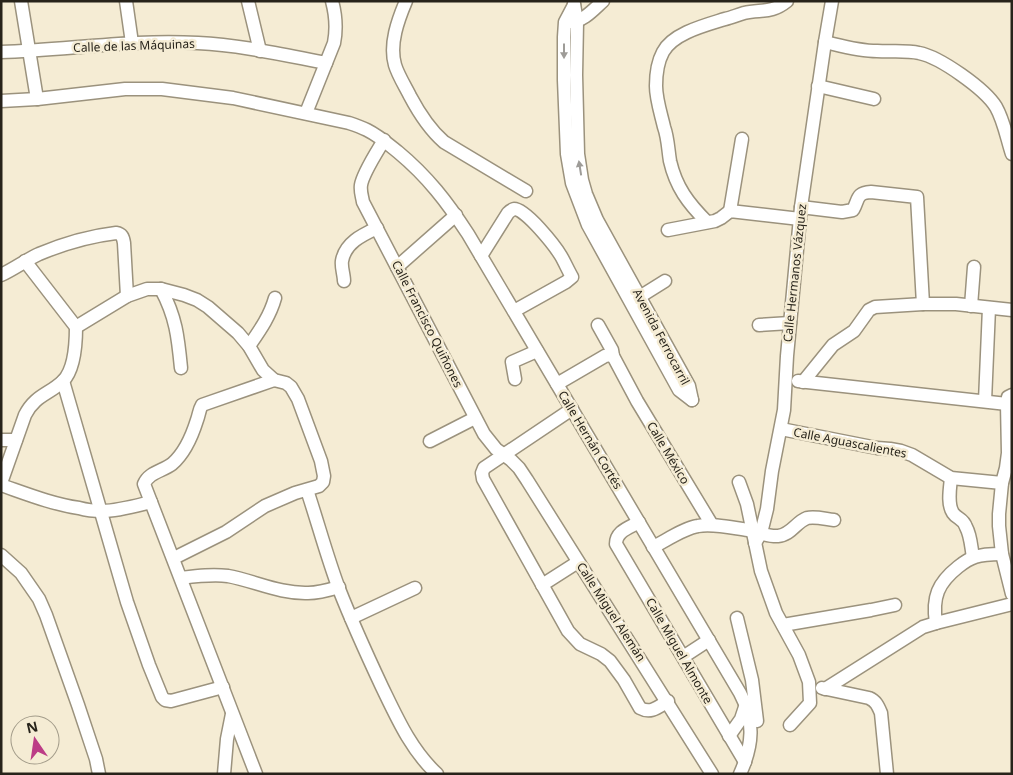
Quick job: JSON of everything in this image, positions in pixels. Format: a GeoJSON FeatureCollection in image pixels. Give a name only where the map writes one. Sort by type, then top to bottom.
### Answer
{"type":"FeatureCollection","features":[{"type":"Feature","properties":{"kind":"street"},"geometry":{"type":"LineString","coordinates":[[21,1],[37,99]]}},
{"type":"Feature","properties":{"kind":"street"},"geometry":{"type":"LineString","coordinates":[[126,1],[132,44]]}},
{"type":"Feature","properties":{"kind":"street"},"geometry":{"type":"LineString","coordinates":[[248,1],[260,51]]}},
{"type":"Feature","properties":{"kind":"street"},"geometry":{"type":"LineString","coordinates":[[1,101],[125,89],[162,89],[233,98],[306,113],[334,43],[336,19],[332,1]]}},
{"type":"Feature","properties":{"kind":"street"},"geometry":{"type":"LineString","coordinates":[[406,1],[396,28],[394,42],[395,63],[416,107],[426,123],[434,134],[444,142],[526,191]]}},
{"type":"Feature","properties":{"kind":"street"},"geometry":{"type":"LineString","coordinates":[[571,22],[583,18],[603,1]]}},
{"type":"Feature","properties":{"kind":"street"},"geometry":{"type":"LineString","coordinates":[[707,222],[680,191],[674,176],[656,87],[657,66],[663,51],[674,40],[691,31],[743,14],[772,10],[780,7],[787,1]]}},
{"type":"Feature","properties":{"kind":"street","name":"Calle Hermanos Vázquez"},"geometry":{"type":"LineString","coordinates":[[809,682],[799,655],[770,600],[761,571],[756,535],[767,509],[773,461],[784,410],[790,323],[801,213],[824,42],[832,1]]}},
{"type":"Feature","properties":{"kind":"street","name":"Avenida Ferrocarril"},"geometry":{"type":"LineString","coordinates":[[574,3],[564,80],[567,154],[572,183],[598,220],[636,300],[679,390],[692,400],[689,386],[636,300]]}},
{"type":"Feature","properties":{"kind":"street"},"geometry":{"type":"LineString","coordinates":[[824,42],[865,51],[919,52],[955,70],[985,93],[992,101],[1001,117],[1012,154]]}},
{"type":"Feature","properties":{"kind":"street","name":"Calle de las Máquinas"},"geometry":{"type":"LineString","coordinates":[[1,52],[132,44],[198,43],[229,46],[326,63]]}},
{"type":"Feature","properties":{"kind":"street"},"geometry":{"type":"LineString","coordinates":[[818,86],[874,99]]}},
{"type":"Feature","properties":{"kind":"street","name":"Calle Hernán Cortés"},"geometry":{"type":"LineString","coordinates":[[306,113],[349,123],[367,130],[384,140],[430,182],[456,215],[743,699],[749,715],[751,730],[750,743],[742,768]]}},
{"type":"Feature","properties":{"kind":"street"},"geometry":{"type":"LineString","coordinates":[[730,211],[742,139]]}},
{"type":"Feature","properties":{"kind":"street","name":"Calle Francisco Quiñones"},"geometry":{"type":"LineString","coordinates":[[384,140],[362,179],[361,193],[363,202],[484,434],[496,448],[505,454]]}},
{"type":"Feature","properties":{"kind":"street"},"geometry":{"type":"LineString","coordinates":[[668,230],[715,221],[730,211],[801,213],[849,211],[853,210],[857,199],[865,192],[917,197],[923,304]]}},
{"type":"Feature","properties":{"kind":"street"},"geometry":{"type":"LineString","coordinates":[[481,256],[508,213],[514,209],[519,210],[529,218],[560,254],[572,277],[514,311]]}},
{"type":"Feature","properties":{"kind":"street"},"geometry":{"type":"LineString","coordinates":[[397,267],[456,215]]}},
{"type":"Feature","properties":{"kind":"street"},"geometry":{"type":"LineString","coordinates":[[344,281],[342,261],[348,247],[361,235],[377,228]]}},
{"type":"Feature","properties":{"kind":"street"},"geometry":{"type":"LineString","coordinates":[[1,275],[25,261],[55,248],[92,237],[116,233],[122,237],[125,252],[127,296]]}},
{"type":"Feature","properties":{"kind":"street"},"geometry":{"type":"LineString","coordinates":[[25,261],[76,327],[76,344],[72,365],[63,381],[35,400],[29,407],[1,484],[56,504],[101,511],[119,510],[151,502]]}},
{"type":"Feature","properties":{"kind":"street"},"geometry":{"type":"LineString","coordinates":[[971,306],[974,267]]}},
{"type":"Feature","properties":{"kind":"street"},"geometry":{"type":"LineString","coordinates":[[636,300],[665,281]]}},
{"type":"Feature","properties":{"kind":"street"},"geometry":{"type":"LineString","coordinates":[[76,327],[127,296],[146,288],[161,289],[184,295],[208,307],[238,333],[249,346],[263,370],[274,380],[291,387],[295,393],[324,470],[323,482],[319,486],[295,493],[265,506],[226,532],[174,558]]}},
{"type":"Feature","properties":{"kind":"street"},"geometry":{"type":"LineString","coordinates":[[161,289],[171,310],[178,335],[180,368]]}},
{"type":"Feature","properties":{"kind":"street"},"geometry":{"type":"LineString","coordinates":[[249,346],[268,318],[275,298]]}},
{"type":"Feature","properties":{"kind":"street"},"geometry":{"type":"LineString","coordinates":[[803,382],[833,346],[854,331],[869,310],[875,307],[956,304],[1012,310]]}},
{"type":"Feature","properties":{"kind":"street"},"geometry":{"type":"LineString","coordinates":[[985,401],[989,308]]}},
{"type":"Feature","properties":{"kind":"street"},"geometry":{"type":"LineString","coordinates":[[759,325],[790,323]]}},
{"type":"Feature","properties":{"kind":"street","name":"Calle México"},"geometry":{"type":"LineString","coordinates":[[598,325],[637,401],[712,526]]}},
{"type":"Feature","properties":{"kind":"street"},"geometry":{"type":"LineString","coordinates":[[515,379],[512,362],[538,351]]}},
{"type":"Feature","properties":{"kind":"street"},"geometry":{"type":"LineString","coordinates":[[557,384],[605,356],[613,356]]}},
{"type":"Feature","properties":{"kind":"street"},"geometry":{"type":"LineString","coordinates":[[786,379],[985,401],[1009,399],[1008,453],[1002,483],[998,526],[1002,554],[1012,594]]}},
{"type":"Feature","properties":{"kind":"street"},"geometry":{"type":"LineString","coordinates":[[256,774],[144,484],[146,479],[170,465],[182,452],[192,434],[202,406],[274,380]]}},
{"type":"Feature","properties":{"kind":"street"},"geometry":{"type":"LineString","coordinates":[[63,381],[127,602],[148,665],[162,697],[165,700],[171,701],[223,688]]}},
{"type":"Feature","properties":{"kind":"street"},"geometry":{"type":"LineString","coordinates":[[572,409],[484,468],[482,473],[483,479],[568,631],[580,644],[601,654],[610,661],[624,680],[640,708],[648,711],[654,710],[668,701]]}},
{"type":"Feature","properties":{"kind":"street"},"geometry":{"type":"LineString","coordinates":[[430,441],[475,418]]}},
{"type":"Feature","properties":{"kind":"street","name":"Calle Aguascalientes"},"geometry":{"type":"LineString","coordinates":[[780,430],[902,451],[951,478],[1002,483]]}},
{"type":"Feature","properties":{"kind":"street"},"geometry":{"type":"LineString","coordinates":[[1,440],[16,440]]}},
{"type":"Feature","properties":{"kind":"street","name":"Calle Miguel Alemán"},"geometry":{"type":"LineString","coordinates":[[505,454],[519,468],[527,480],[668,701],[712,774]]}},
{"type":"Feature","properties":{"kind":"street"},"geometry":{"type":"LineString","coordinates":[[951,478],[949,496],[951,509],[954,515],[961,518],[966,526],[973,557]]}},
{"type":"Feature","properties":{"kind":"street"},"geometry":{"type":"LineString","coordinates":[[739,482],[756,535]]}},
{"type":"Feature","properties":{"kind":"street"},"geometry":{"type":"LineString","coordinates":[[307,490],[351,618],[400,725],[432,772]]}},
{"type":"Feature","properties":{"kind":"street"},"geometry":{"type":"LineString","coordinates":[[653,547],[696,526],[712,526],[756,535],[780,536],[786,534],[808,518],[834,520]]}},
{"type":"Feature","properties":{"kind":"street","name":"Calle Miguel Almonte"},"geometry":{"type":"LineString","coordinates":[[639,522],[620,533],[616,538],[616,544],[729,736],[742,768]]}},
{"type":"Feature","properties":{"kind":"street"},"geometry":{"type":"LineString","coordinates":[[936,622],[934,601],[937,591],[950,574],[973,557],[1002,554]]}},
{"type":"Feature","properties":{"kind":"street"},"geometry":{"type":"LineString","coordinates":[[1,555],[21,573],[39,599],[78,705],[99,774]]}},
{"type":"Feature","properties":{"kind":"street"},"geometry":{"type":"LineString","coordinates":[[542,586],[578,562]]}},
{"type":"Feature","properties":{"kind":"street"},"geometry":{"type":"LineString","coordinates":[[181,578],[200,576],[230,577],[264,587],[309,594],[339,587]]}},
{"type":"Feature","properties":{"kind":"street"},"geometry":{"type":"LineString","coordinates":[[351,618],[415,588]]}},
{"type":"Feature","properties":{"kind":"street"},"geometry":{"type":"LineString","coordinates":[[782,625],[871,610],[895,604]]}},
{"type":"Feature","properties":{"kind":"street"},"geometry":{"type":"LineString","coordinates":[[825,689],[923,627],[936,622],[1012,604]]}},
{"type":"Feature","properties":{"kind":"street"},"geometry":{"type":"LineString","coordinates":[[737,618],[752,680],[757,723]]}},
{"type":"Feature","properties":{"kind":"street"},"geometry":{"type":"LineString","coordinates":[[682,657],[709,640]]}},
{"type":"Feature","properties":{"kind":"street"},"geometry":{"type":"LineString","coordinates":[[729,736],[741,719],[743,699],[752,680]]}},
{"type":"Feature","properties":{"kind":"street"},"geometry":{"type":"LineString","coordinates":[[809,682],[814,686],[874,700],[881,713],[887,769],[899,774]]}},
{"type":"Feature","properties":{"kind":"street"},"geometry":{"type":"LineString","coordinates":[[790,725],[810,703],[809,682]]}},
{"type":"Feature","properties":{"kind":"street"},"geometry":{"type":"LineString","coordinates":[[224,774],[227,739],[232,714]]}}]}
